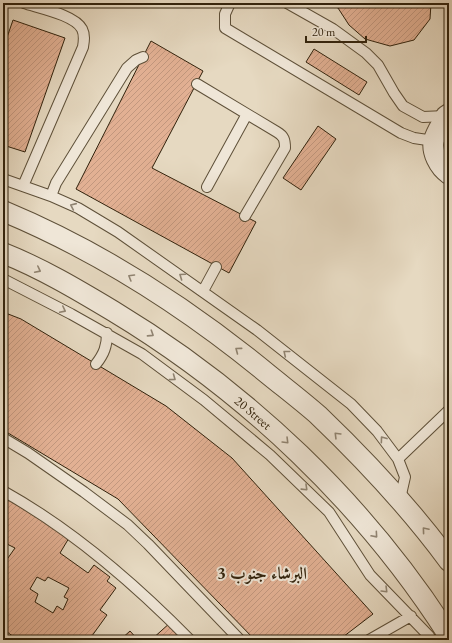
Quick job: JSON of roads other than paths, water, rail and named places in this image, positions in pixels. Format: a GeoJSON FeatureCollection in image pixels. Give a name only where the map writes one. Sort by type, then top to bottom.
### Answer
{"type":"FeatureCollection","features":[{"type":"Feature","properties":{"kind":"street"},"geometry":{"type":"LineString","coordinates":[[447,115],[434,141],[434,152],[438,162],[449,174]]}},
{"type":"Feature","properties":{"kind":"street"},"geometry":{"type":"LineString","coordinates":[[3,211],[22,218],[101,259],[177,305],[240,352],[317,415],[400,500],[449,561]]}},
{"type":"Feature","properties":{"kind":"street","name":"20 Street"},"geometry":{"type":"LineString","coordinates":[[3,253],[82,292],[151,334],[217,382],[273,429],[336,490],[388,551],[449,636]]}},
{"type":"Feature","properties":{"kind":"lane"},"geometry":{"type":"LineString","coordinates":[[22,186],[83,47],[84,38],[82,28],[75,21],[24,3]]}},
{"type":"Feature","properties":{"kind":"lane"},"geometry":{"type":"LineString","coordinates":[[230,3],[225,14],[225,28],[401,133],[414,138],[434,141]]}},
{"type":"Feature","properties":{"kind":"lane"},"geometry":{"type":"LineString","coordinates":[[287,3],[333,29],[366,53],[378,65],[394,94],[403,106],[423,117],[447,115]]}},
{"type":"Feature","properties":{"kind":"lane"},"geometry":{"type":"LineString","coordinates":[[50,196],[56,183],[127,68],[136,60],[143,57]]}},
{"type":"Feature","properties":{"kind":"lane"},"geometry":{"type":"LineString","coordinates":[[197,84],[282,136],[285,141],[285,148],[245,216]]}},
{"type":"Feature","properties":{"kind":"lane"},"geometry":{"type":"LineString","coordinates":[[207,187],[247,114]]}},
{"type":"Feature","properties":{"kind":"lane"},"geometry":{"type":"LineString","coordinates":[[3,179],[78,208],[118,232],[257,330],[351,404],[377,431],[398,459],[405,477],[400,500]]}},
{"type":"Feature","properties":{"kind":"lane"},"geometry":{"type":"LineString","coordinates":[[203,291],[216,267]]}},
{"type":"Feature","properties":{"kind":"lane"},"geometry":{"type":"LineString","coordinates":[[3,280],[107,333],[142,354],[204,400],[270,455],[329,512],[370,575],[411,616],[431,640]]}},
{"type":"Feature","properties":{"kind":"lane"},"geometry":{"type":"LineString","coordinates":[[96,364],[105,350],[107,333]]}},
{"type":"Feature","properties":{"kind":"lane"},"geometry":{"type":"LineString","coordinates":[[398,459],[449,410]]}},
{"type":"Feature","properties":{"kind":"lane"},"geometry":{"type":"LineString","coordinates":[[3,438],[28,453],[128,525],[240,640]]}},
{"type":"Feature","properties":{"kind":"lane"},"geometry":{"type":"LineString","coordinates":[[3,491],[50,520],[89,549],[161,610],[190,640]]}},
{"type":"Feature","properties":{"kind":"lane"},"geometry":{"type":"LineString","coordinates":[[369,640],[411,616]]}},
{"type":"Feature","properties":{"kind":"district","name":"البرشاء جنوب 3"},"geometry":{"type":"Point","coordinates":[262,573]}}]}
